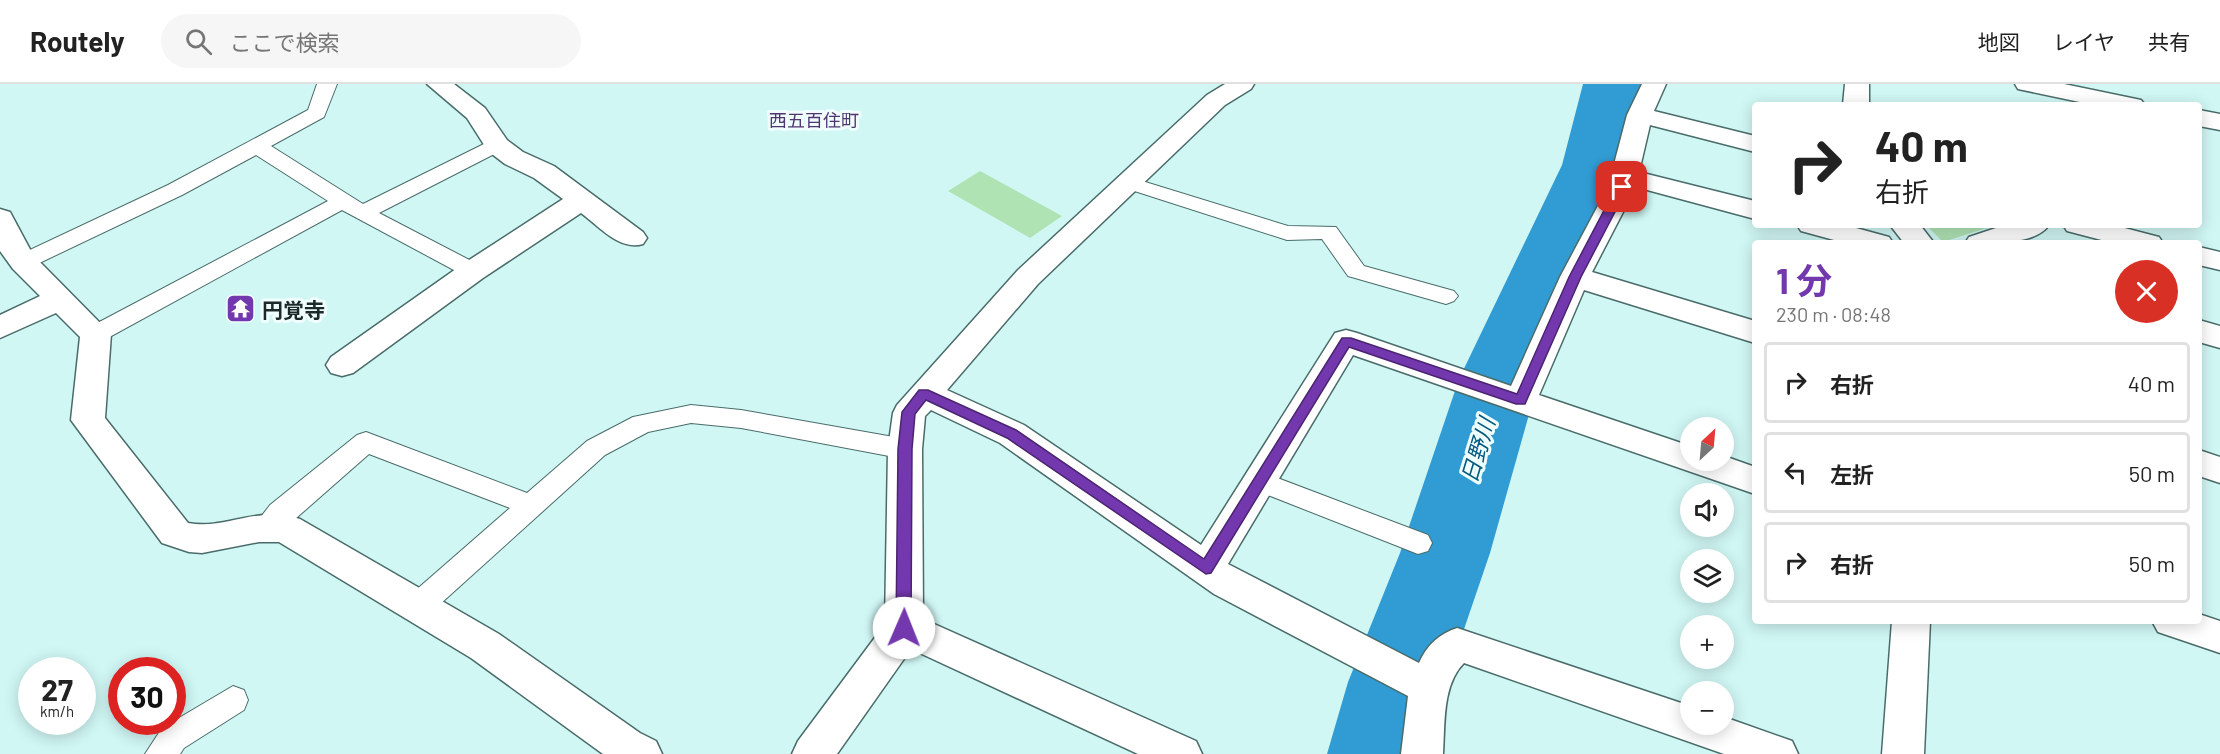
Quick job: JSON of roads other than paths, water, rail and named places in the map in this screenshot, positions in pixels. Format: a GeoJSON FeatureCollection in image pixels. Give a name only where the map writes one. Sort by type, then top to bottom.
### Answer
{"type":"FeatureCollection","features":[{"type":"Feature","properties":{"kind":"street"},"geometry":{"type":"LineString","coordinates":[[439,84],[476,113],[497,145],[514,158],[544,172],[633,238]]}},
{"type":"Feature","properties":{"kind":"street"},"geometry":{"type":"LineString","coordinates":[[813,754],[904,628],[905,449],[909,412],[1028,277],[1216,100],[1242,84]]}},
{"type":"Feature","properties":{"kind":"street"},"geometry":{"type":"LineString","coordinates":[[1513,398],[1622,187],[1640,116],[1654,84]]}},
{"type":"Feature","properties":{"kind":"street"},"geometry":{"type":"LineString","coordinates":[[1856,102],[1857,84]]}},
{"type":"Feature","properties":{"kind":"street"},"geometry":{"type":"LineString","coordinates":[[2027,84],[2056,97],[2104,102]]}},
{"type":"Feature","properties":{"kind":"street"},"geometry":{"type":"LineString","coordinates":[[1640,116],[1752,143]]}},
{"type":"Feature","properties":{"kind":"street"},"geometry":{"type":"LineString","coordinates":[[2202,119],[2220,122]]}},
{"type":"Feature","properties":{"kind":"street"},"geometry":{"type":"LineString","coordinates":[[1625,176],[1752,209]]}},
{"type":"Feature","properties":{"kind":"street"},"geometry":{"type":"LineString","coordinates":[[342,365],[473,271],[581,200]]}},
{"type":"Feature","properties":{"kind":"street"},"geometry":{"type":"LineString","coordinates":[[0,218],[12,247],[23,262],[96,334],[88,420],[175,533],[183,537],[204,539],[268,526],[287,529],[485,646],[625,746],[641,754]]}},
{"type":"Feature","properties":{"kind":"street"},"geometry":{"type":"LineString","coordinates":[[1822,228],[1868,240]]}},
{"type":"Feature","properties":{"kind":"street"},"geometry":{"type":"LineString","coordinates":[[1907,228],[1917,240]]}},
{"type":"Feature","properties":{"kind":"street"},"geometry":{"type":"LineString","coordinates":[[1988,240],[2026,228]]}},
{"type":"Feature","properties":{"kind":"street"},"geometry":{"type":"LineString","coordinates":[[2089,228],[2137,240]]}},
{"type":"Feature","properties":{"kind":"street"},"geometry":{"type":"LineString","coordinates":[[2202,257],[2220,261]]}},
{"type":"Feature","properties":{"kind":"street"},"geometry":{"type":"LineString","coordinates":[[1575,277],[1752,331]]}},
{"type":"Feature","properties":{"kind":"street"},"geometry":{"type":"LineString","coordinates":[[0,328],[61,298]]}},
{"type":"Feature","properties":{"kind":"street"},"geometry":{"type":"LineString","coordinates":[[2202,332],[2220,337]]}},
{"type":"Feature","properties":{"kind":"street"},"geometry":{"type":"LineString","coordinates":[[1206,568],[1346,341],[1680,456]]}},
{"type":"Feature","properties":{"kind":"street"},"geometry":{"type":"LineString","coordinates":[[924,393],[1012,434],[1227,583],[1423,684]]}},
{"type":"Feature","properties":{"kind":"street"},"geometry":{"type":"LineString","coordinates":[[2202,465],[2220,470]]}},
{"type":"Feature","properties":{"kind":"street"},"geometry":{"type":"LineString","coordinates":[[1727,471],[1752,480]]}},
{"type":"Feature","properties":{"kind":"street"},"geometry":{"type":"LineString","coordinates":[[1903,754],[1911,624]]}},
{"type":"Feature","properties":{"kind":"street"},"geometry":{"type":"LineString","coordinates":[[2180,624],[2220,637]]}},
{"type":"Feature","properties":{"kind":"street"},"geometry":{"type":"LineString","coordinates":[[904,628],[1181,754]]}},
{"type":"Feature","properties":{"kind":"street"},"geometry":{"type":"LineString","coordinates":[[1422,754],[1423,684],[1439,662],[1457,644],[1680,720]]}},
{"type":"Feature","properties":{"kind":"street"},"geometry":{"type":"LineString","coordinates":[[1723,735],[1777,754]]}},
{"type":"Feature","properties":{"kind":"lane"},"geometry":{"type":"LineString","coordinates":[[23,262],[175,190],[317,113],[327,84]]}},
{"type":"Feature","properties":{"kind":"lane"},"geometry":{"type":"LineString","coordinates":[[96,334],[352,207],[497,145]]}},
{"type":"Feature","properties":{"kind":"lane"},"geometry":{"type":"LineString","coordinates":[[256,146],[352,207],[473,271]]}},
{"type":"Feature","properties":{"kind":"lane"},"geometry":{"type":"LineString","coordinates":[[1129,183],[1287,233],[1328,232],[1356,271],[1446,296]]}},
{"type":"Feature","properties":{"kind":"lane"},"geometry":{"type":"LineString","coordinates":[[418,606],[596,448],[642,424],[691,414],[741,419],[905,449]]}},
{"type":"Feature","properties":{"kind":"lane"},"geometry":{"type":"LineString","coordinates":[[268,526],[366,442],[530,505]]}},
{"type":"Feature","properties":{"kind":"lane"},"geometry":{"type":"LineString","coordinates":[[1260,482],[1418,543]]}},
{"type":"Feature","properties":{"kind":"lane"},"geometry":{"type":"LineString","coordinates":[[161,754],[173,738],[233,700]]}},
{"type":"Feature","properties":{"kind":"waterway","name":"日野川"},"geometry":{"type":"LineString","coordinates":[[1379,754],[1397,682],[1445,553],[1499,379],[1595,165],[1614,84]]}},
{"type":"Feature","properties":{"kind":"place","name":"円覚寺"},"geometry":{"type":"Point","coordinates":[241,309]}},
{"type":"Feature","properties":{"kind":"district","name":"西五百住町"},"geometry":{"type":"Point","coordinates":[814,120]}}]}
